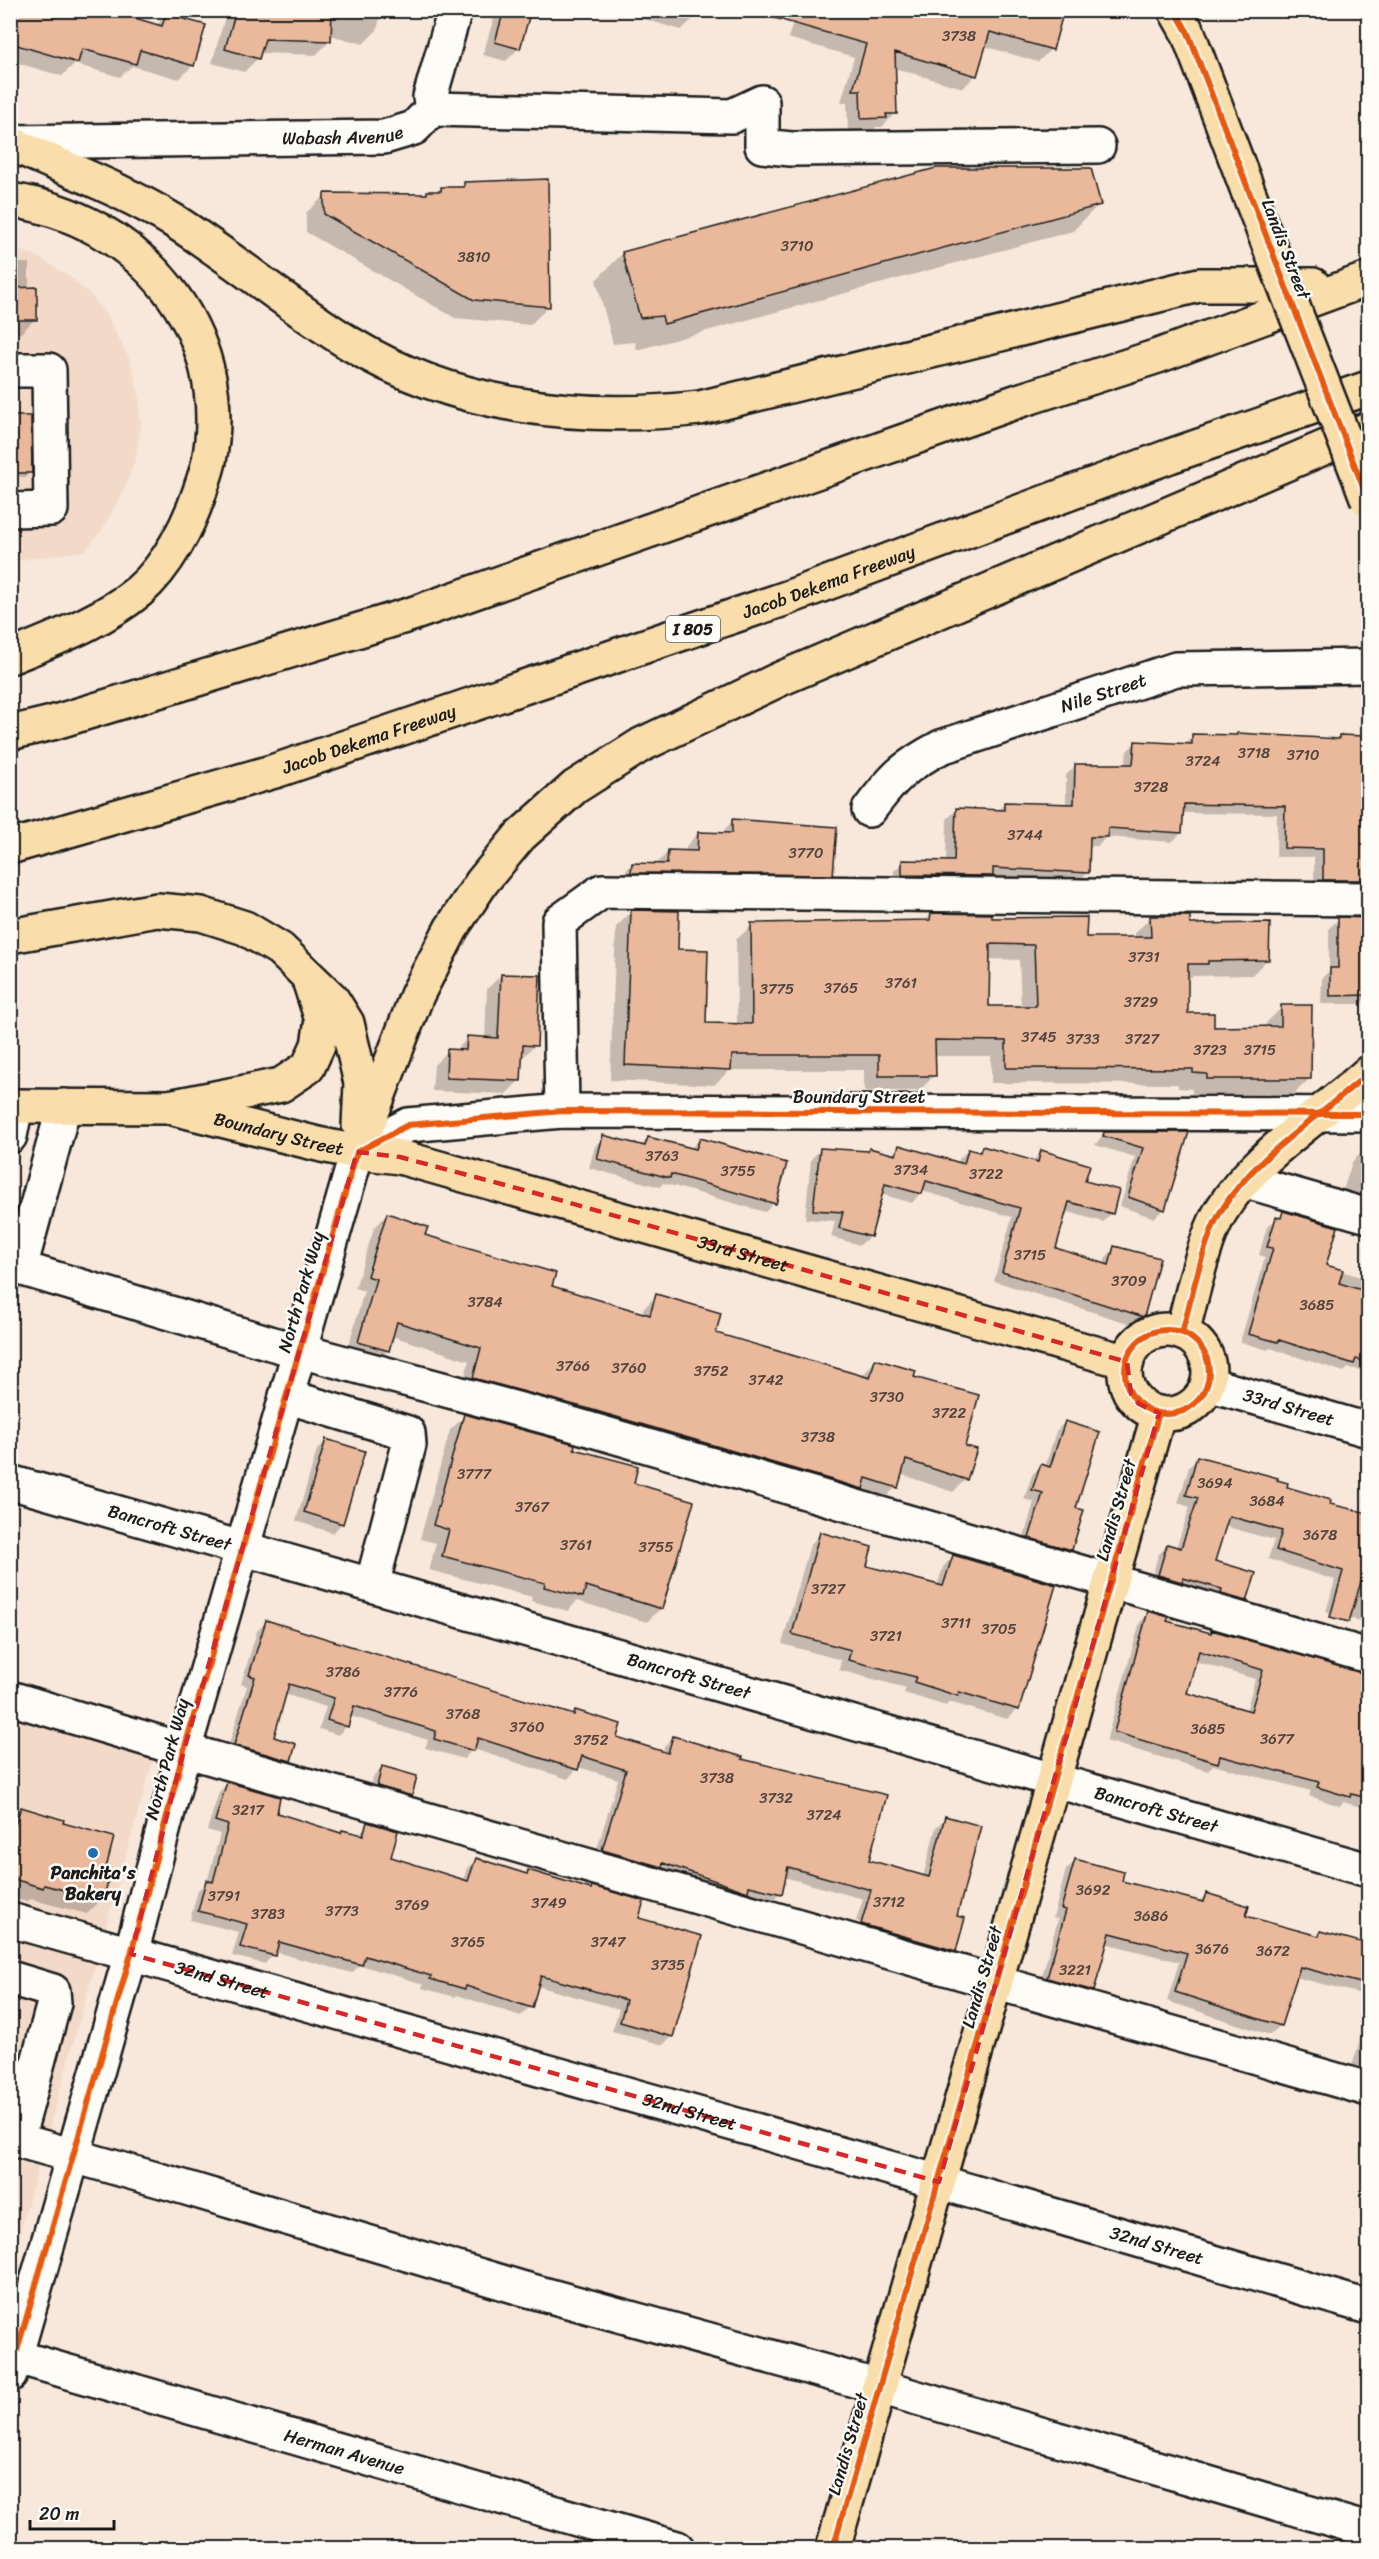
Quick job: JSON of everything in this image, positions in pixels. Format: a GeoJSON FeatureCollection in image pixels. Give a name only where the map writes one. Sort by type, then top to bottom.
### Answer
{"type":"FeatureCollection","features":[{"type":"Feature","properties":{"kind":"main road","name":"Landis Street"},"geometry":{"type":"LineString","coordinates":[[1175,10],[1188,33],[1368,500]]}},
{"type":"Feature","properties":{"kind":"main road"},"geometry":{"type":"LineString","coordinates":[[10,143],[151,207],[216,249],[325,327],[376,358],[432,383],[521,406],[549,409],[661,413],[700,408],[1199,285],[1361,282]]}},
{"type":"Feature","properties":{"kind":"main road"},"geometry":{"type":"LineString","coordinates":[[10,200],[55,210],[85,221],[143,259],[170,290],[191,326],[206,369],[212,409],[209,460],[194,509],[173,550],[140,590],[104,614],[10,657]]}},
{"type":"Feature","properties":{"kind":"main road"},"geometry":{"type":"LineString","coordinates":[[10,733],[63,720],[412,614],[1018,401],[1158,356],[1361,282]]}},
{"type":"Feature","properties":{"kind":"main road","name":"Jacob Dekema Freeway"},"geometry":{"type":"LineString","coordinates":[[10,847],[298,764],[784,599],[1170,456],[1368,388]]}},
{"type":"Feature","properties":{"kind":"main road"},"geometry":{"type":"LineString","coordinates":[[357,1152],[417,995],[451,929],[482,882],[520,836],[575,787],[641,745],[780,679],[1368,429]]}},
{"type":"Feature","properties":{"kind":"main road"},"geometry":{"type":"LineString","coordinates":[[10,936],[157,910],[201,914],[245,928],[280,949],[332,999],[347,1023],[361,1083],[357,1152]]}},
{"type":"Feature","properties":{"kind":"main road"},"geometry":{"type":"LineString","coordinates":[[169,1107],[281,1085],[308,1067],[318,1045],[322,1020],[307,975]]}},
{"type":"Feature","properties":{"kind":"main road"},"geometry":{"type":"LineString","coordinates":[[1182,1333],[1208,1244],[1221,1211],[1259,1165],[1368,1073]]}},
{"type":"Feature","properties":{"kind":"main road","name":"Boundary Street"},"geometry":{"type":"LineString","coordinates":[[12,1116],[64,1106],[169,1107],[357,1152]]}},
{"type":"Feature","properties":{"kind":"main road","name":"33rd Street"},"geometry":{"type":"LineString","coordinates":[[357,1152],[400,1157],[535,1193],[1127,1362]]}},
{"type":"Feature","properties":{"kind":"main road"},"geometry":{"type":"LineString","coordinates":[[1164,1330],[1182,1333],[1191,1337],[1205,1354],[1210,1374],[1208,1384],[1200,1399],[1190,1408],[1178,1413],[1151,1412],[1131,1394],[1126,1381],[1127,1362],[1138,1341],[1150,1333],[1164,1330]]}},
{"type":"Feature","properties":{"kind":"main road","name":"Landis Street"},"geometry":{"type":"LineString","coordinates":[[833,2548],[1159,1413]]}},
{"type":"Feature","properties":{"kind":"street"},"geometry":{"type":"LineString","coordinates":[[455,10],[429,97],[432,109],[732,116],[762,102],[762,146],[791,149],[1098,146]]}},
{"type":"Feature","properties":{"kind":"street","name":"Wabash Avenue"},"geometry":{"type":"LineString","coordinates":[[10,143],[384,137],[414,128],[432,109]]}},
{"type":"Feature","properties":{"kind":"street"},"geometry":{"type":"LineString","coordinates":[[10,370],[49,370],[51,509],[10,510]]}},
{"type":"Feature","properties":{"kind":"street","name":"Nile Street"},"geometry":{"type":"LineString","coordinates":[[869,810],[891,781],[910,763],[941,747],[1176,669],[1368,666]]}},
{"type":"Feature","properties":{"kind":"street"},"geometry":{"type":"LineString","coordinates":[[562,1111],[559,922],[602,891],[1368,899]]}},
{"type":"Feature","properties":{"kind":"street"},"geometry":{"type":"LineString","coordinates":[[64,1106],[20,1268],[299,1351],[558,1420],[1368,1656]]}},
{"type":"Feature","properties":{"kind":"street","name":"Boundary Street"},"geometry":{"type":"LineString","coordinates":[[357,1152],[408,1125],[562,1111],[1368,1114]]}},
{"type":"Feature","properties":{"kind":"street","name":"North Park Way"},"geometry":{"type":"LineString","coordinates":[[12,2362],[74,2155],[131,1954],[184,1750],[357,1152]]}},
{"type":"Feature","properties":{"kind":"street"},"geometry":{"type":"LineString","coordinates":[[1245,1181],[1368,1216]]}},
{"type":"Feature","properties":{"kind":"street","name":"33rd Street"},"geometry":{"type":"LineString","coordinates":[[1208,1384],[1368,1430]]}},
{"type":"Feature","properties":{"kind":"street"},"geometry":{"type":"LineString","coordinates":[[286,1396],[408,1433],[409,1445],[372,1585]]}},
{"type":"Feature","properties":{"kind":"street","name":"Bancroft Street"},"geometry":{"type":"LineString","coordinates":[[10,1482],[1368,1870]]}},
{"type":"Feature","properties":{"kind":"street"},"geometry":{"type":"LineString","coordinates":[[10,1698],[184,1750],[1368,2089]]}},
{"type":"Feature","properties":{"kind":"street","name":"32nd Street"},"geometry":{"type":"LineString","coordinates":[[10,1920],[939,2182],[1368,2307]]}},
{"type":"Feature","properties":{"kind":"street"},"geometry":{"type":"LineString","coordinates":[[10,1978],[53,1991],[54,2003],[14,2139],[521,2288],[880,2387],[1368,2530]]}},
{"type":"Feature","properties":{"kind":"street","name":"Herman Avenue"},"geometry":{"type":"LineString","coordinates":[[12,2362],[677,2548]]}},
{"type":"Feature","properties":{"kind":"highlighted area"},"geometry":{"type":"Polygon","coordinates":[[[357,1152],[400,1157],[535,1193],[1127,1362],[1131,1394],[1139,1404],[1159,1413],[939,2182],[131,1954],[184,1750],[357,1152]]]}},
{"type":"Feature","properties":{"kind":"shaded area"},"geometry":{"type":"Polygon","coordinates":[[[10,247],[35,255],[67,275],[89,293],[107,316],[130,360],[139,395],[141,425],[136,457],[125,488],[102,530],[85,551],[11,561],[10,247]]]}},
{"type":"Feature","properties":{"kind":"shaded area"},"geometry":{"type":"Polygon","coordinates":[[[11,1707],[156,1749],[11,2264],[11,1707]]]}},
{"type":"Feature","properties":{"kind":"building"},"geometry":{"type":"Polygon","coordinates":[[[10,10],[108,10],[162,26],[166,14],[206,25],[194,66],[140,50],[136,64],[82,49],[78,63],[10,43],[10,10]]]}},
{"type":"Feature","properties":{"kind":"building"},"geometry":{"type":"Polygon","coordinates":[[[236,10],[332,10],[331,41],[265,39],[259,59],[225,49],[236,10]]]}},
{"type":"Feature","properties":{"kind":"building"},"geometry":{"type":"Polygon","coordinates":[[[504,10],[531,10],[520,49],[495,42],[504,10]]]}},
{"type":"Feature","properties":{"kind":"building"},"geometry":{"type":"Polygon","coordinates":[[[772,10],[1064,10],[1053,50],[990,32],[977,76],[895,52],[897,114],[886,114],[887,118],[861,119],[860,90],[853,90],[866,44],[771,17],[772,10]]]}},
{"type":"Feature","properties":{"kind":"building"},"geometry":{"type":"Polygon","coordinates":[[[936,168],[1091,168],[1101,205],[664,324],[662,316],[640,318],[622,252],[936,168]]]}},
{"type":"Feature","properties":{"kind":"building"},"geometry":{"type":"Polygon","coordinates":[[[548,179],[550,307],[474,300],[324,214],[324,193],[427,194],[427,191],[441,191],[441,187],[464,187],[464,182],[548,179]]]}},
{"type":"Feature","properties":{"kind":"building"},"geometry":{"type":"Polygon","coordinates":[[[37,287],[37,320],[10,320],[10,288],[37,287]]]}},
{"type":"Feature","properties":{"kind":"building"},"geometry":{"type":"Polygon","coordinates":[[[10,416],[31,416],[32,473],[10,473],[10,416]]]}},
{"type":"Feature","properties":{"kind":"building"},"geometry":{"type":"Polygon","coordinates":[[[1237,733],[1339,739],[1339,735],[1365,736],[1364,804],[1368,804],[1368,880],[1323,880],[1323,849],[1284,848],[1285,806],[1184,804],[1182,833],[1108,828],[1108,837],[1090,837],[1089,873],[993,868],[993,876],[902,875],[902,860],[954,861],[956,808],[1004,810],[1004,802],[1074,804],[1075,764],[1133,764],[1135,741],[1192,744],[1192,734],[1237,735],[1237,733]]]}},
{"type":"Feature","properties":{"kind":"building"},"geometry":{"type":"Polygon","coordinates":[[[732,819],[837,827],[833,875],[631,873],[632,863],[667,864],[668,850],[697,851],[698,832],[732,833],[732,819]]]}},
{"type":"Feature","properties":{"kind":"building"},"geometry":{"type":"Polygon","coordinates":[[[631,910],[679,911],[678,949],[708,950],[706,1023],[752,1024],[751,923],[930,920],[931,913],[992,914],[992,918],[1087,917],[1086,937],[1151,937],[1150,916],[1190,916],[1190,924],[1270,923],[1269,960],[1208,961],[1208,964],[1188,964],[1188,1013],[1214,1013],[1214,1027],[1281,1026],[1281,1005],[1312,1005],[1311,1079],[1207,1079],[1207,1074],[1193,1073],[1193,1069],[1006,1068],[1006,1041],[935,1040],[936,1076],[879,1076],[879,1055],[732,1055],[731,1070],[625,1065],[631,910]],[[990,944],[989,1006],[1036,1006],[1034,945],[990,944]]]}},
{"type":"Feature","properties":{"kind":"building"},"geometry":{"type":"Polygon","coordinates":[[[1338,917],[1368,918],[1368,995],[1330,996],[1330,968],[1338,968],[1338,917]]]}},
{"type":"Feature","properties":{"kind":"building"},"geometry":{"type":"Polygon","coordinates":[[[501,974],[540,975],[537,1046],[523,1045],[521,1081],[446,1078],[447,1049],[466,1050],[467,1036],[498,1038],[501,974]]]}},
{"type":"Feature","properties":{"kind":"building"},"geometry":{"type":"Polygon","coordinates":[[[1104,1132],[1189,1132],[1165,1210],[1128,1197],[1143,1148],[1103,1136],[1104,1132]]]}},
{"type":"Feature","properties":{"kind":"building"},"geometry":{"type":"Polygon","coordinates":[[[603,1135],[645,1146],[648,1137],[696,1149],[700,1138],[787,1163],[776,1204],[671,1174],[670,1178],[597,1159],[603,1135]]]}},
{"type":"Feature","properties":{"kind":"building"},"geometry":{"type":"Polygon","coordinates":[[[899,1145],[964,1164],[968,1149],[980,1152],[982,1146],[1038,1162],[1041,1150],[1090,1165],[1085,1181],[1119,1190],[1113,1214],[1069,1202],[1056,1248],[1109,1265],[1114,1246],[1160,1258],[1144,1317],[1002,1272],[1020,1208],[926,1181],[922,1194],[885,1184],[871,1237],[839,1228],[843,1212],[813,1210],[820,1148],[868,1151],[869,1148],[896,1155],[899,1145]]]}},
{"type":"Feature","properties":{"kind":"building"},"geometry":{"type":"Polygon","coordinates":[[[1283,1211],[1338,1227],[1326,1265],[1343,1270],[1339,1283],[1368,1292],[1368,1350],[1365,1361],[1356,1359],[1354,1364],[1279,1340],[1278,1342],[1248,1334],[1273,1248],[1267,1247],[1276,1217],[1281,1218],[1283,1211]]]}},
{"type":"Feature","properties":{"kind":"building"},"geometry":{"type":"Polygon","coordinates":[[[387,1213],[428,1227],[425,1235],[556,1273],[552,1286],[650,1315],[656,1294],[721,1313],[716,1333],[870,1378],[875,1359],[916,1371],[914,1377],[979,1395],[965,1446],[977,1449],[967,1480],[906,1460],[898,1488],[866,1478],[863,1489],[586,1408],[473,1378],[481,1348],[397,1322],[389,1351],[358,1342],[376,1279],[367,1276],[387,1213]]]}},
{"type":"Feature","properties":{"kind":"building"},"geometry":{"type":"Polygon","coordinates":[[[464,1414],[575,1444],[574,1449],[638,1466],[634,1483],[694,1501],[662,1609],[586,1586],[583,1597],[544,1587],[545,1583],[442,1556],[449,1530],[433,1525],[464,1414]]]}},
{"type":"Feature","properties":{"kind":"building"},"geometry":{"type":"Polygon","coordinates":[[[1065,1421],[1100,1432],[1076,1508],[1084,1510],[1072,1550],[1029,1538],[1043,1493],[1032,1490],[1041,1464],[1050,1467],[1065,1421]]]}},
{"type":"Feature","properties":{"kind":"building"},"geometry":{"type":"Polygon","coordinates":[[[326,1439],[365,1451],[343,1524],[304,1512],[326,1439]]]}},
{"type":"Feature","properties":{"kind":"building"},"geometry":{"type":"Polygon","coordinates":[[[1197,1456],[1278,1478],[1277,1480],[1288,1483],[1287,1487],[1331,1500],[1330,1504],[1368,1513],[1368,1558],[1349,1622],[1330,1617],[1343,1571],[1276,1550],[1282,1531],[1229,1516],[1215,1561],[1256,1573],[1247,1601],[1221,1594],[1222,1589],[1183,1578],[1182,1582],[1158,1575],[1167,1544],[1181,1548],[1198,1498],[1186,1495],[1197,1456]]]}},
{"type":"Feature","properties":{"kind":"building"},"geometry":{"type":"Polygon","coordinates":[[[820,1532],[872,1547],[867,1566],[943,1586],[953,1555],[1056,1585],[1019,1710],[959,1692],[958,1696],[914,1682],[916,1677],[848,1660],[851,1650],[792,1634],[820,1532]]]}},
{"type":"Feature","properties":{"kind":"building"},"geometry":{"type":"Polygon","coordinates":[[[1148,1611],[1169,1617],[1167,1621],[1211,1633],[1211,1630],[1368,1674],[1368,1798],[1351,1794],[1350,1797],[1317,1787],[1319,1782],[1220,1756],[1218,1763],[1114,1732],[1148,1611]],[[1199,1651],[1187,1693],[1251,1711],[1263,1670],[1199,1651]]]}},
{"type":"Feature","properties":{"kind":"building"},"geometry":{"type":"Polygon","coordinates":[[[266,1620],[574,1715],[575,1710],[621,1724],[617,1737],[668,1753],[673,1736],[743,1757],[742,1759],[887,1795],[869,1860],[929,1877],[945,1816],[981,1826],[957,1916],[965,1918],[956,1951],[861,1924],[871,1890],[788,1867],[782,1894],[749,1886],[748,1892],[663,1863],[662,1867],[602,1850],[626,1770],[582,1756],[578,1770],[478,1738],[474,1751],[434,1739],[436,1731],[354,1706],[348,1727],[327,1720],[334,1698],[289,1684],[274,1737],[296,1744],[291,1761],[234,1745],[255,1677],[249,1675],[266,1620]]]}},
{"type":"Feature","properties":{"kind":"building"},"geometry":{"type":"Polygon","coordinates":[[[382,1766],[417,1776],[412,1796],[377,1786],[382,1766]]]}},
{"type":"Feature","properties":{"kind":"building"},"geometry":{"type":"Polygon","coordinates":[[[227,1782],[280,1797],[277,1813],[341,1833],[342,1830],[363,1835],[367,1822],[398,1831],[391,1857],[468,1881],[476,1858],[527,1874],[528,1870],[591,1889],[592,1886],[644,1901],[639,1918],[702,1936],[673,2037],[620,2022],[626,2000],[541,1976],[532,2008],[466,1986],[465,1989],[430,1979],[431,1976],[365,1956],[362,1965],[279,1942],[275,1956],[240,1947],[247,1924],[198,1911],[206,1880],[213,1882],[228,1825],[215,1821],[227,1782]]]}},
{"type":"Feature","properties":{"kind":"building"},"geometry":{"type":"Polygon","coordinates":[[[21,1807],[64,1820],[63,1823],[114,1837],[106,1868],[111,1870],[103,1900],[44,1885],[43,1888],[10,1878],[10,1840],[21,1807]]]}},
{"type":"Feature","properties":{"kind":"building"},"geometry":{"type":"Polygon","coordinates":[[[1075,1859],[1124,1872],[1122,1881],[1203,1902],[1206,1893],[1249,1906],[1246,1916],[1319,1936],[1320,1931],[1368,1944],[1368,1985],[1300,1967],[1281,2026],[1175,1992],[1187,1953],[1110,1933],[1094,1991],[1047,1978],[1066,1910],[1061,1909],[1075,1859]]]}},
{"type":"Feature","properties":{"kind":"cycle path"},"geometry":{"type":"LineString","coordinates":[[1175,10],[1188,33],[1368,500]]}},
{"type":"Feature","properties":{"kind":"cycle path"},"geometry":{"type":"LineString","coordinates":[[1182,1333],[1209,1237],[1221,1211],[1235,1191],[1270,1154],[1368,1073]]}},
{"type":"Feature","properties":{"kind":"cycle path"},"geometry":{"type":"LineString","coordinates":[[10,2375],[131,1954],[184,1750],[357,1152],[408,1125],[562,1111],[1368,1114]]}},
{"type":"Feature","properties":{"kind":"cycle path"},"geometry":{"type":"LineString","coordinates":[[1167,1330],[1183,1333],[1197,1342],[1206,1356],[1209,1372],[1206,1388],[1197,1402],[1183,1411],[1167,1414],[1151,1411],[1137,1402],[1128,1388],[1125,1372],[1128,1356],[1137,1342],[1151,1333],[1167,1330]]}},
{"type":"Feature","properties":{"kind":"cycle path"},"geometry":{"type":"LineString","coordinates":[[833,2548],[1159,1413]]}},
{"type":"Feature","properties":{"kind":"place","name":"Panchita's Bakery"},"geometry":{"type":"Point","coordinates":[93,1853]}}]}
